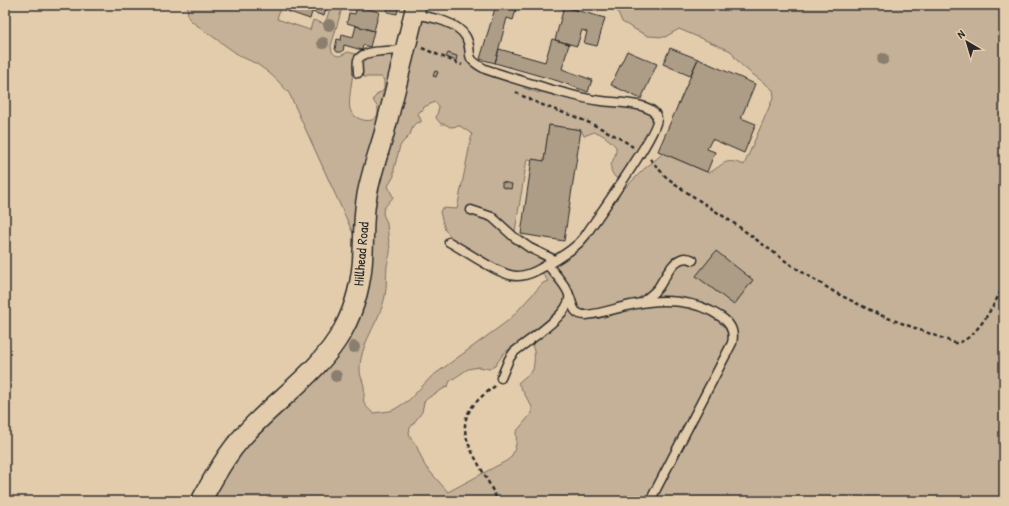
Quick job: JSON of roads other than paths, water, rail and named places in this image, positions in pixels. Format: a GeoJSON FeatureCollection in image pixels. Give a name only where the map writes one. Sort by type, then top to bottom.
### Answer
{"type":"FeatureCollection","features":[{"type":"Feature","properties":{"kind":"street","name":"Hillhead Road"},"geometry":{"type":"LineString","coordinates":[[201,501],[234,447],[254,424],[293,390],[314,369],[338,339],[352,312],[360,281],[367,194],[414,10]]}},
{"type":"Feature","properties":{"kind":"lane"},"geometry":{"type":"LineString","coordinates":[[414,10],[458,28],[467,39],[471,59],[485,70],[583,98],[642,106],[656,113],[658,122],[653,134],[582,240],[555,260],[525,275],[511,275],[496,269],[449,242]]}},
{"type":"Feature","properties":{"kind":"lane"},"geometry":{"type":"LineString","coordinates":[[358,74],[358,60],[365,54],[406,46]]}},
{"type":"Feature","properties":{"kind":"lane"},"geometry":{"type":"LineString","coordinates":[[471,210],[492,217],[514,237],[530,248],[555,260]]}},
{"type":"Feature","properties":{"kind":"lane"},"geometry":{"type":"LineString","coordinates":[[641,303],[654,292],[668,270],[677,261],[684,258],[693,260]]}},
{"type":"Feature","properties":{"kind":"lane"},"geometry":{"type":"LineString","coordinates":[[547,264],[567,290],[574,309],[581,315],[592,315],[641,303],[674,301],[683,302],[708,310],[720,316],[732,328],[734,337],[732,343],[650,501]]}},
{"type":"Feature","properties":{"kind":"lane"},"geometry":{"type":"LineString","coordinates":[[501,378],[509,359],[514,352],[560,316],[566,308],[570,297]]}}]}
